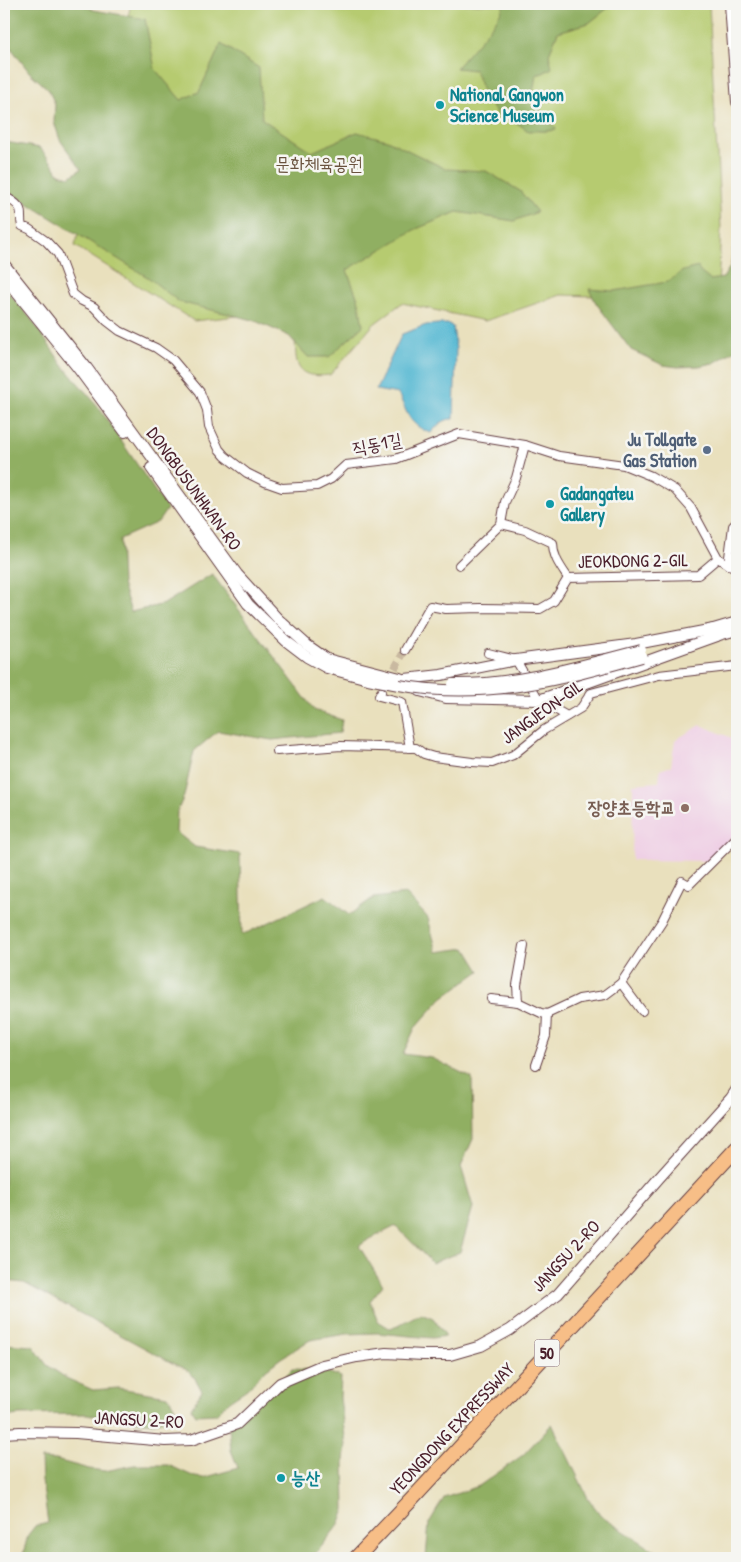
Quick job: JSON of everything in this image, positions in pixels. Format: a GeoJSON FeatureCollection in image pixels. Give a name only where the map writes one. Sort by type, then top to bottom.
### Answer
{"type":"FeatureCollection","features":[{"type":"Feature","properties":{"kind":"highway","name":"YEONGDONG EXPRESSWAY"},"geometry":{"type":"LineString","coordinates":[[356,1558],[737,1148]]}},
{"type":"Feature","properties":{"kind":"highway","name":"YEONGDONG EXPRESSWAY"},"geometry":{"type":"LineString","coordinates":[[370,1558],[737,1159]]}},
{"type":"Feature","properties":{"kind":"street"},"geometry":{"type":"LineString","coordinates":[[730,4],[737,102]]}},
{"type":"Feature","properties":{"kind":"street","name":"직동1길"},"geometry":{"type":"LineString","coordinates":[[4,196],[15,203],[20,209],[22,226],[29,228],[46,240],[58,254],[73,294],[94,307],[120,331],[156,348],[172,360],[200,392],[207,410],[209,427],[219,449],[247,473],[282,488],[318,486],[331,479],[346,465],[396,459],[459,434],[525,445],[559,456],[624,465],[651,476],[675,490],[691,508],[718,558],[728,565],[737,567]]}},
{"type":"Feature","properties":{"kind":"street","name":"DONGBUSUNHWAN-RO"},"geometry":{"type":"LineString","coordinates":[[4,264],[87,368],[237,574],[272,613],[307,645],[327,658],[403,682]]}},
{"type":"Feature","properties":{"kind":"street","name":"DONGBUSUNHWAN-RO"},"geometry":{"type":"LineString","coordinates":[[4,277],[77,367],[248,604],[286,641],[307,657],[327,668],[368,679],[403,682]]}},
{"type":"Feature","properties":{"kind":"street"},"geometry":{"type":"LineString","coordinates":[[459,565],[501,524],[506,502],[516,478],[525,445]]}},
{"type":"Feature","properties":{"kind":"street"},"geometry":{"type":"LineString","coordinates":[[728,565],[733,526],[737,522]]}},
{"type":"Feature","properties":{"kind":"street"},"geometry":{"type":"LineString","coordinates":[[501,524],[525,530],[553,543],[553,552],[568,578]]}},
{"type":"Feature","properties":{"kind":"street","name":"JEOKDONG 2-GIL"},"geometry":{"type":"LineString","coordinates":[[405,650],[430,606],[446,609],[540,610],[554,602],[568,578],[698,575],[718,558]]}},
{"type":"Feature","properties":{"kind":"street"},"geometry":{"type":"LineString","coordinates":[[403,682],[446,698],[539,700],[716,632],[737,622]]}},
{"type":"Feature","properties":{"kind":"street"},"geometry":{"type":"LineString","coordinates":[[403,682],[516,660],[737,630]]}},
{"type":"Feature","properties":{"kind":"street"},"geometry":{"type":"LineString","coordinates":[[403,682],[435,690],[471,692],[518,687],[578,675],[716,632]]}},
{"type":"Feature","properties":{"kind":"street"},"geometry":{"type":"LineString","coordinates":[[488,653],[516,660],[539,700],[567,716]]}},
{"type":"Feature","properties":{"kind":"street","name":"JANGJEON-GIL"},"geometry":{"type":"LineString","coordinates":[[277,751],[340,746],[416,748],[424,754],[434,757],[492,763],[513,755],[544,730],[581,708],[590,693],[659,675],[737,666]]}},
{"type":"Feature","properties":{"kind":"street"},"geometry":{"type":"LineString","coordinates":[[381,692],[379,696],[402,702],[410,748]]}},
{"type":"Feature","properties":{"kind":"street"},"geometry":{"type":"LineString","coordinates":[[491,998],[518,1002],[547,1014],[579,999],[605,995],[620,983],[662,921],[682,881],[689,885],[737,837]]}},
{"type":"Feature","properties":{"kind":"street"},"geometry":{"type":"LineString","coordinates":[[518,1002],[517,985],[524,946]]}},
{"type":"Feature","properties":{"kind":"street"},"geometry":{"type":"LineString","coordinates":[[620,983],[642,1011]]}},
{"type":"Feature","properties":{"kind":"street"},"geometry":{"type":"LineString","coordinates":[[536,1065],[546,1036],[547,1014]]}},
{"type":"Feature","properties":{"kind":"street","name":"JANGSU 2-RO"},"geometry":{"type":"LineString","coordinates":[[4,1433],[76,1433],[165,1441],[191,1440],[237,1424],[280,1383],[322,1365],[357,1356],[386,1353],[423,1356],[450,1355],[481,1346],[510,1330],[558,1294],[737,1089]]}},
{"type":"Feature","properties":{"kind":"shaded area","name":"장양초등학교"},"geometry":{"type":"Polygon","coordinates":[[[701,725],[734,739],[732,780],[737,780],[737,833],[709,861],[632,860],[633,784],[659,782],[660,770],[671,766],[675,740],[701,725]]]}},
{"type":"Feature","properties":{"kind":"green space"},"geometry":{"type":"Polygon","coordinates":[[[4,4],[83,4],[94,10],[145,19],[155,69],[181,100],[199,92],[221,44],[259,68],[262,119],[312,152],[357,132],[387,140],[446,169],[486,171],[520,191],[537,212],[514,221],[457,212],[414,230],[347,270],[359,302],[363,326],[329,357],[308,357],[289,336],[253,320],[179,302],[149,278],[4,189],[4,138],[6,142],[40,148],[59,174],[70,177],[81,169],[60,140],[54,122],[55,104],[48,89],[30,73],[8,44],[4,42],[4,4]]]}},
{"type":"Feature","properties":{"kind":"green space","name":"문화체육공원"},"geometry":{"type":"Polygon","coordinates":[[[131,4],[709,4],[721,228],[717,308],[593,296],[561,295],[485,321],[402,303],[374,324],[330,375],[318,376],[309,375],[299,368],[295,335],[254,314],[194,321],[75,246],[131,4]]]}},
{"type":"Feature","properties":{"kind":"green space"},"geometry":{"type":"Polygon","coordinates":[[[504,4],[613,4],[589,23],[558,32],[549,54],[552,68],[536,75],[532,99],[556,129],[528,131],[512,120],[500,119],[484,94],[475,70],[456,68],[490,28],[504,4]]]}},
{"type":"Feature","properties":{"kind":"green space"},"geometry":{"type":"Polygon","coordinates":[[[733,249],[737,250],[737,349],[714,363],[678,367],[663,365],[631,350],[596,303],[589,289],[614,291],[667,282],[683,271],[698,267],[700,272],[710,280],[723,278],[731,265],[733,249]]]}},
{"type":"Feature","properties":{"kind":"green space"},"geometry":{"type":"Polygon","coordinates":[[[4,287],[31,319],[64,367],[97,405],[167,509],[158,522],[120,539],[122,584],[131,612],[164,604],[212,574],[314,710],[342,720],[340,733],[272,740],[218,731],[194,751],[184,796],[177,812],[176,832],[195,847],[240,854],[242,935],[325,896],[349,915],[373,898],[406,894],[428,918],[437,952],[466,948],[480,971],[442,998],[415,1028],[403,1054],[432,1058],[472,1078],[473,1139],[461,1166],[473,1207],[460,1252],[432,1263],[396,1226],[359,1246],[383,1285],[370,1301],[378,1321],[391,1329],[421,1313],[433,1318],[446,1336],[432,1338],[377,1333],[347,1334],[310,1340],[263,1372],[247,1389],[229,1401],[216,1414],[196,1415],[191,1408],[202,1391],[186,1369],[24,1283],[4,1281],[4,287]]]}},
{"type":"Feature","properties":{"kind":"green space"},"geometry":{"type":"Polygon","coordinates":[[[4,1344],[33,1346],[47,1365],[66,1378],[93,1390],[118,1388],[168,1396],[175,1408],[173,1418],[154,1423],[117,1420],[87,1414],[4,1417],[4,1344]]]}},
{"type":"Feature","properties":{"kind":"green space"},"geometry":{"type":"Polygon","coordinates":[[[292,1369],[322,1370],[341,1377],[340,1398],[346,1445],[344,1461],[345,1510],[339,1524],[318,1551],[308,1558],[22,1558],[28,1535],[35,1526],[48,1523],[41,1459],[56,1460],[89,1469],[105,1471],[134,1465],[168,1465],[195,1477],[203,1478],[238,1468],[231,1450],[229,1427],[271,1392],[292,1369]]]}},
{"type":"Feature","properties":{"kind":"green space"},"geometry":{"type":"Polygon","coordinates":[[[552,1424],[588,1498],[602,1517],[658,1553],[662,1558],[426,1558],[429,1523],[444,1498],[479,1486],[523,1455],[552,1424]]]}},
{"type":"Feature","properties":{"kind":"water"},"geometry":{"type":"Polygon","coordinates":[[[449,324],[453,327],[456,349],[454,419],[444,421],[431,433],[423,430],[413,422],[398,394],[376,390],[402,334],[426,325],[449,324]]]}},
{"type":"Feature","properties":{"kind":"tunnel"},"geometry":{"type":"LineString","coordinates":[[389,679],[405,650]]}},
{"type":"Feature","properties":{"kind":"place","name":"National Gangwon Science Museum"},"geometry":{"type":"Point","coordinates":[440,105]}},
{"type":"Feature","properties":{"kind":"place","name":"Ju Tollgate Gas Station"},"geometry":{"type":"Point","coordinates":[707,450]}},
{"type":"Feature","properties":{"kind":"place","name":"Gadangateu Gallery"},"geometry":{"type":"Point","coordinates":[550,504]}},
{"type":"Feature","properties":{"kind":"place","name":"장양초등학교"},"geometry":{"type":"Point","coordinates":[685,808]}},
{"type":"Feature","properties":{"kind":"place","name":"능산"},"geometry":{"type":"Point","coordinates":[281,1478]}}]}
